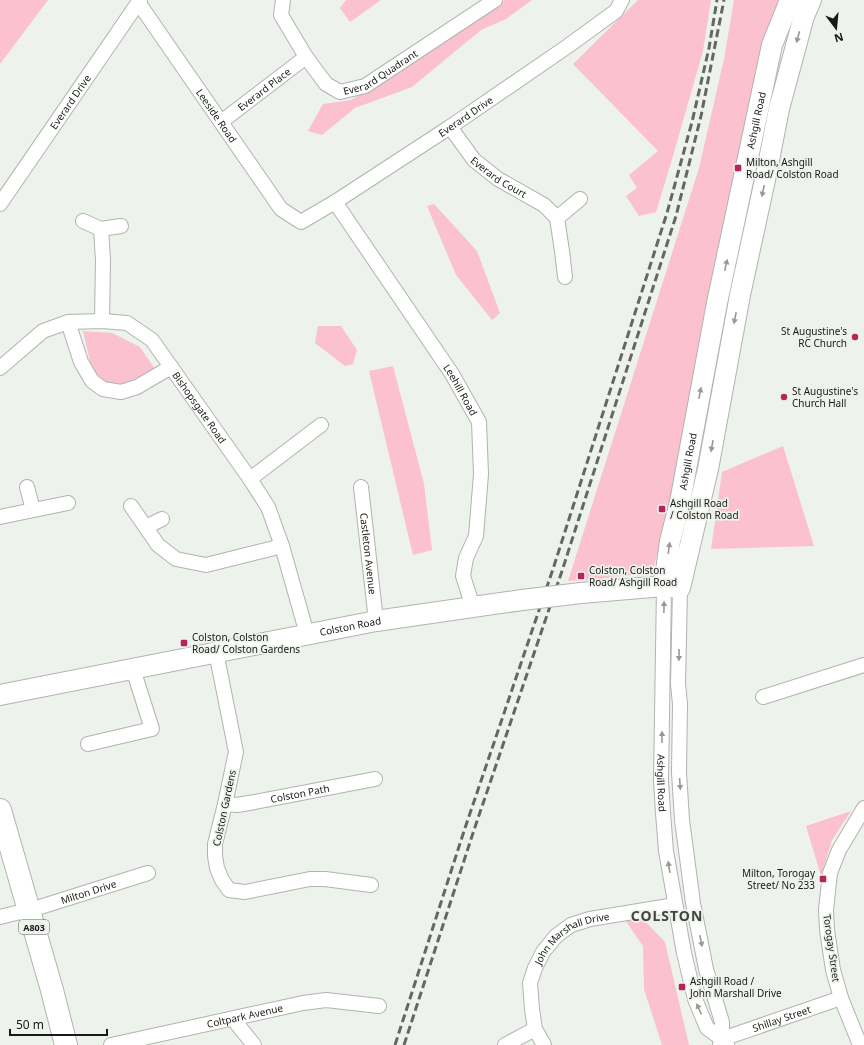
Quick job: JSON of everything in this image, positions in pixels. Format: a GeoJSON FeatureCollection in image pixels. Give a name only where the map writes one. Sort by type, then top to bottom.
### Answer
{"type":"FeatureCollection","features":[{"type":"Feature","properties":{"kind":"main road","name":"A803"},"geometry":{"type":"LineString","coordinates":[[0,810],[52,990],[66,1045]]}},
{"type":"Feature","properties":{"kind":"street","name":"Everard Quadrant"},"geometry":{"type":"LineString","coordinates":[[283,0],[281,15],[306,57],[326,84],[340,92],[365,86],[495,0]]}},
{"type":"Feature","properties":{"kind":"street","name":"Everard Drive"},"geometry":{"type":"LineString","coordinates":[[301,222],[335,202],[450,127],[574,42],[616,11],[622,0]]}},
{"type":"Feature","properties":{"kind":"street","name":"Ashgill Road"},"geometry":{"type":"LineString","coordinates":[[723,1043],[722,1022],[706,969],[693,903],[682,820],[679,772],[680,704],[670,541],[680,502],[717,302],[772,45],[790,0]]}},
{"type":"Feature","properties":{"kind":"street","name":"Ashgill Road"},"geometry":{"type":"LineString","coordinates":[[723,1043],[707,1028],[695,999],[684,953],[666,851],[661,781],[672,587],[708,469],[740,295],[766,175],[778,109],[804,16],[811,0]]}},
{"type":"Feature","properties":{"kind":"street","name":"Everard Drive"},"geometry":{"type":"LineString","coordinates":[[0,204],[139,1]]}},
{"type":"Feature","properties":{"kind":"street","name":"Leeside Road"},"geometry":{"type":"LineString","coordinates":[[139,1],[281,209],[301,222]]}},
{"type":"Feature","properties":{"kind":"street","name":"Everard Place"},"geometry":{"type":"LineString","coordinates":[[221,122],[306,57]]}},
{"type":"Feature","properties":{"kind":"street","name":"Everard Court"},"geometry":{"type":"LineString","coordinates":[[450,127],[474,160],[498,179],[544,205],[557,218]]}},
{"type":"Feature","properties":{"kind":"street"},"geometry":{"type":"LineString","coordinates":[[565,278],[557,218],[580,200]]}},
{"type":"Feature","properties":{"kind":"street","name":"Leehill Road"},"geometry":{"type":"LineString","coordinates":[[335,202],[452,374],[479,422],[481,474],[476,536],[466,558],[463,576],[473,607]]}},
{"type":"Feature","properties":{"kind":"street"},"geometry":{"type":"LineString","coordinates":[[83,221],[101,229],[121,226]]}},
{"type":"Feature","properties":{"kind":"street"},"geometry":{"type":"LineString","coordinates":[[101,229],[104,260],[102,321]]}},
{"type":"Feature","properties":{"kind":"street","name":"Bishopsgate Road"},"geometry":{"type":"LineString","coordinates":[[0,368],[43,331],[68,322],[102,321],[127,323],[152,340],[268,507],[282,546],[307,634]]}},
{"type":"Feature","properties":{"kind":"street"},"geometry":{"type":"LineString","coordinates":[[68,322],[80,362],[92,381],[103,389],[122,392],[137,387],[171,367]]}},
{"type":"Feature","properties":{"kind":"street"},"geometry":{"type":"LineString","coordinates":[[250,479],[321,424]]}},
{"type":"Feature","properties":{"kind":"street"},"geometry":{"type":"LineString","coordinates":[[27,487],[33,510]]}},
{"type":"Feature","properties":{"kind":"street","name":"Castleton Avenue"},"geometry":{"type":"LineString","coordinates":[[361,487],[376,621]]}},
{"type":"Feature","properties":{"kind":"street"},"geometry":{"type":"LineString","coordinates":[[0,517],[68,503]]}},
{"type":"Feature","properties":{"kind":"street"},"geometry":{"type":"LineString","coordinates":[[131,506],[158,545],[176,559],[206,565],[282,546]]}},
{"type":"Feature","properties":{"kind":"street"},"geometry":{"type":"LineString","coordinates":[[146,527],[162,519]]}},
{"type":"Feature","properties":{"kind":"street","name":"Colston Road"},"geometry":{"type":"LineString","coordinates":[[0,695],[376,621],[581,592],[672,587]]}},
{"type":"Feature","properties":{"kind":"street","name":"Colston Gardens"},"geometry":{"type":"LineString","coordinates":[[216,652],[236,752],[215,844],[217,868],[222,880],[229,890],[245,892],[310,879],[325,879],[371,885]]}},
{"type":"Feature","properties":{"kind":"street"},"geometry":{"type":"LineString","coordinates":[[763,697],[864,665]]}},
{"type":"Feature","properties":{"kind":"street"},"geometry":{"type":"LineString","coordinates":[[88,744],[152,729],[133,669]]}},
{"type":"Feature","properties":{"kind":"street","name":"Colston Path"},"geometry":{"type":"LineString","coordinates":[[225,804],[237,805],[375,779]]}},
{"type":"Feature","properties":{"kind":"street","name":"Torogay Street"},"geometry":{"type":"LineString","coordinates":[[860,1045],[841,998],[833,970],[827,930],[826,910],[830,872],[839,850],[864,808]]}},
{"type":"Feature","properties":{"kind":"street","name":"Milton Drive"},"geometry":{"type":"LineString","coordinates":[[1,917],[29,910],[148,873]]}},
{"type":"Feature","properties":{"kind":"street","name":"John Marshall Drive"},"geometry":{"type":"LineString","coordinates":[[544,1045],[534,1029],[530,983],[543,952],[556,936],[571,925],[590,920],[675,905]]}},
{"type":"Feature","properties":{"kind":"street","name":"Shillay Street"},"geometry":{"type":"LineString","coordinates":[[723,1043],[841,998]]}},
{"type":"Feature","properties":{"kind":"street","name":"Coltpark Avenue"},"geometry":{"type":"LineString","coordinates":[[111,1045],[303,1003],[326,1000],[379,1006]]}},
{"type":"Feature","properties":{"kind":"street"},"geometry":{"type":"LineString","coordinates":[[233,1019],[254,1045]]}},
{"type":"Feature","properties":{"kind":"street"},"geometry":{"type":"LineString","coordinates":[[505,1045],[534,1029]]}},
{"type":"Feature","properties":{"kind":"shaded area"},"geometry":{"type":"Polygon","coordinates":[[[0,0],[48,0],[0,64],[0,0]]]}},
{"type":"Feature","properties":{"kind":"shaded area"},"geometry":{"type":"Polygon","coordinates":[[[346,0],[381,0],[350,22],[340,8],[346,0]]]}},
{"type":"Feature","properties":{"kind":"shaded area"},"geometry":{"type":"Polygon","coordinates":[[[505,0],[532,0],[506,19],[481,30],[412,87],[355,108],[322,135],[308,131],[323,104],[351,100],[505,0]]]}},
{"type":"Feature","properties":{"kind":"shaded area"},"geometry":{"type":"Polygon","coordinates":[[[638,0],[711,0],[703,51],[656,212],[639,216],[626,196],[637,188],[629,175],[658,151],[573,64],[638,0]]]}},
{"type":"Feature","properties":{"kind":"shaded area"},"geometry":{"type":"Polygon","coordinates":[[[734,0],[780,0],[669,509],[654,566],[647,573],[592,580],[568,581],[699,168],[724,59],[734,0]]]}},
{"type":"Feature","properties":{"kind":"shaded area"},"geometry":{"type":"Polygon","coordinates":[[[434,204],[477,251],[500,313],[492,320],[456,275],[427,206],[434,204]]]}},
{"type":"Feature","properties":{"kind":"shaded area"},"geometry":{"type":"Polygon","coordinates":[[[318,326],[341,326],[357,350],[353,364],[345,366],[315,343],[318,326]]]}},
{"type":"Feature","properties":{"kind":"shaded area"},"geometry":{"type":"Polygon","coordinates":[[[83,331],[112,333],[140,347],[155,369],[124,384],[106,382],[92,370],[83,331]]]}},
{"type":"Feature","properties":{"kind":"shaded area"},"geometry":{"type":"Polygon","coordinates":[[[393,366],[424,484],[432,550],[413,555],[369,371],[393,366]]]}},
{"type":"Feature","properties":{"kind":"shaded area"},"geometry":{"type":"Polygon","coordinates":[[[783,446],[814,546],[711,549],[722,472],[783,446]]]}},
{"type":"Feature","properties":{"kind":"shaded area"},"geometry":{"type":"Polygon","coordinates":[[[851,811],[832,840],[821,876],[806,826],[851,811]]]}},
{"type":"Feature","properties":{"kind":"shaded area"},"geometry":{"type":"Polygon","coordinates":[[[642,918],[665,942],[689,1045],[662,1045],[644,989],[643,946],[625,920],[642,918]]]}},
{"type":"Feature","properties":{"kind":"railway"},"geometry":{"type":"LineString","coordinates":[[395,1045],[465,828],[553,569],[667,213],[692,122],[709,48],[717,0]]}},
{"type":"Feature","properties":{"kind":"railway"},"geometry":{"type":"LineString","coordinates":[[404,1045],[474,830],[562,571],[676,216],[701,116],[724,0]]}},
{"type":"Feature","properties":{"kind":"place","name":"Milton, Ashgill Road/ Colston Road"},"geometry":{"type":"Point","coordinates":[738,168]}},
{"type":"Feature","properties":{"kind":"place","name":"St Augustine's RC Church"},"geometry":{"type":"Point","coordinates":[855,337]}},
{"type":"Feature","properties":{"kind":"place","name":"St Augustine's Church Hall"},"geometry":{"type":"Point","coordinates":[784,397]}},
{"type":"Feature","properties":{"kind":"place","name":"Ashgill Road / Colston Road"},"geometry":{"type":"Point","coordinates":[662,509]}},
{"type":"Feature","properties":{"kind":"place","name":"Colston, Colston Road/ Ashgill Road"},"geometry":{"type":"Point","coordinates":[581,576]}},
{"type":"Feature","properties":{"kind":"place","name":"Colston, Colston Road/ Colston Gardens"},"geometry":{"type":"Point","coordinates":[184,643]}},
{"type":"Feature","properties":{"kind":"place","name":"Milton, Torogay Street/ No 233"},"geometry":{"type":"Point","coordinates":[823,879]}},
{"type":"Feature","properties":{"kind":"place","name":"Ashgill Road / John Marshall Drive"},"geometry":{"type":"Point","coordinates":[682,987]}},
{"type":"Feature","properties":{"kind":"district","name":"COLSTON"},"geometry":{"type":"Point","coordinates":[667,915]}}]}
